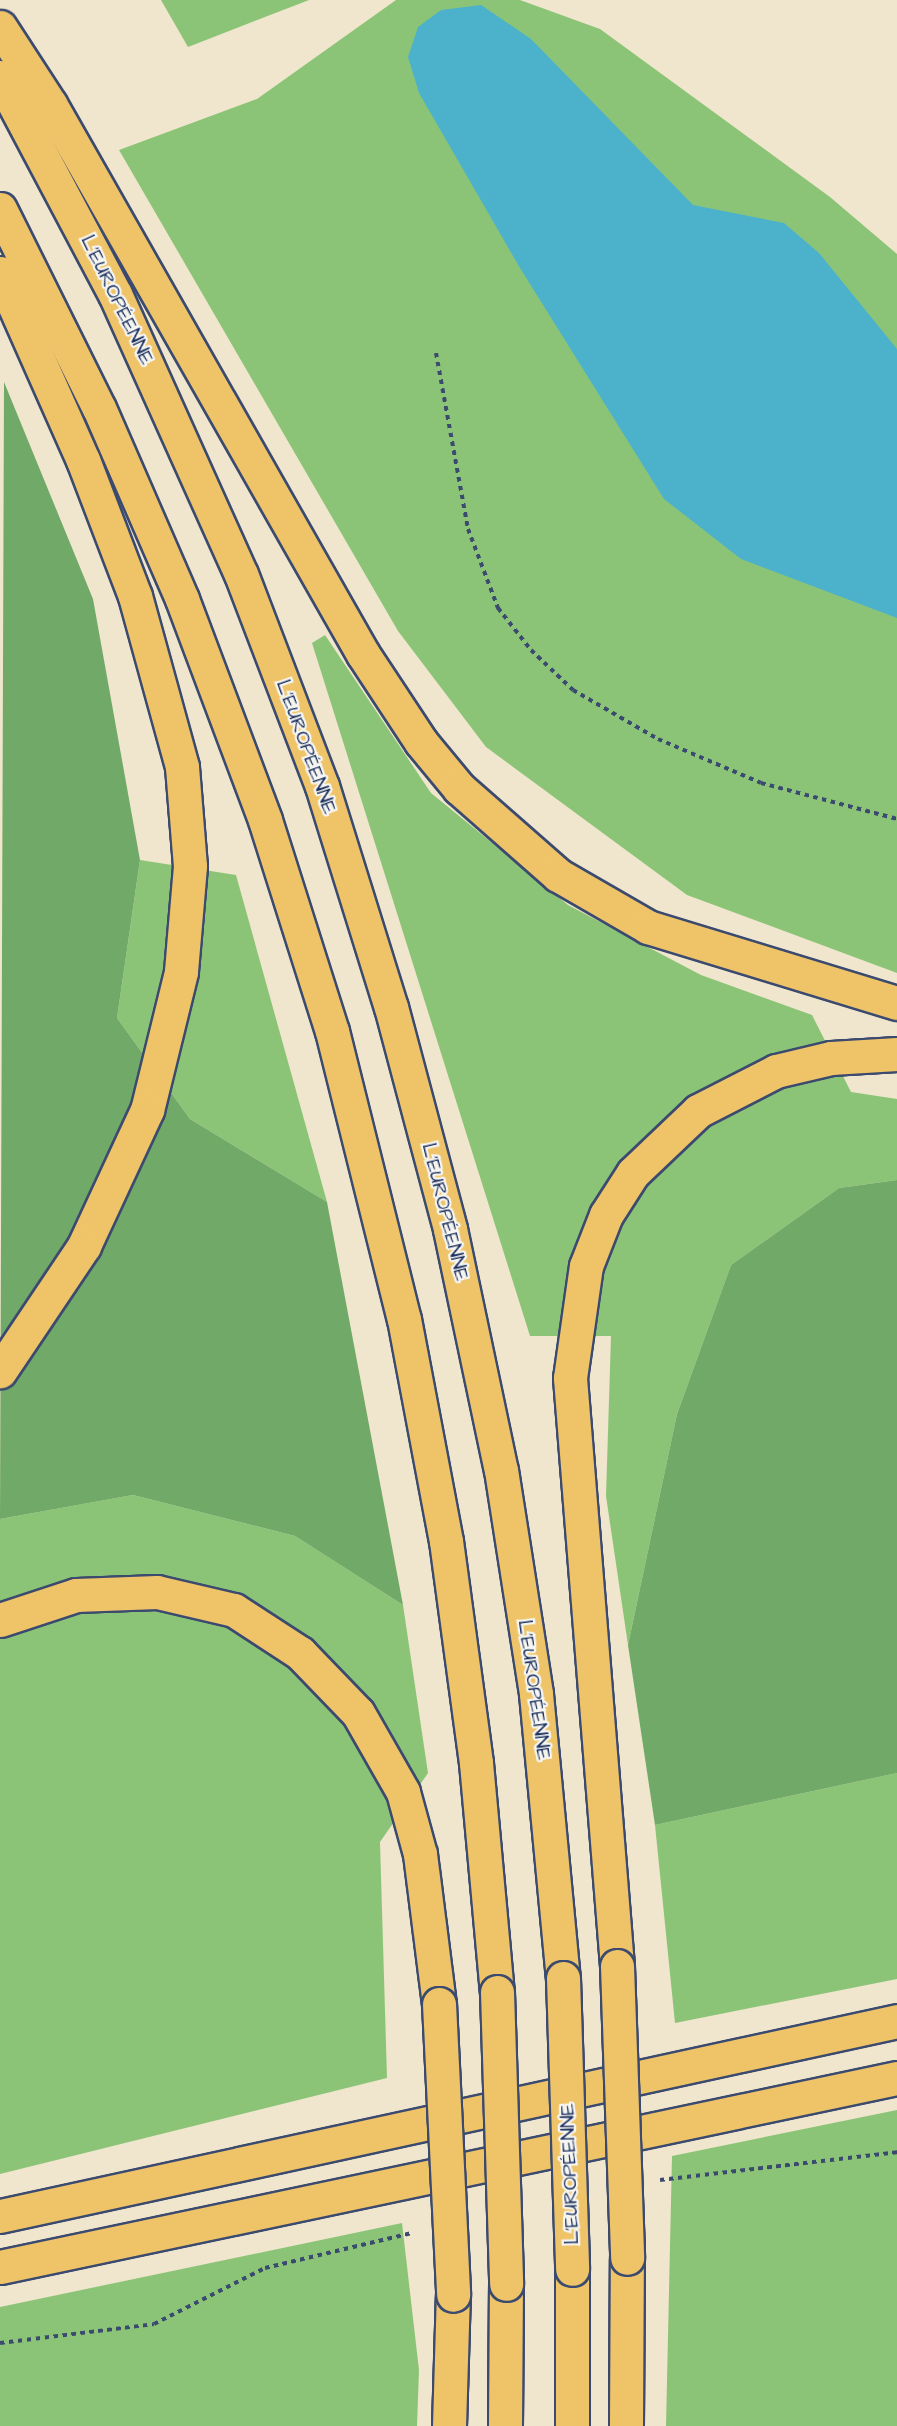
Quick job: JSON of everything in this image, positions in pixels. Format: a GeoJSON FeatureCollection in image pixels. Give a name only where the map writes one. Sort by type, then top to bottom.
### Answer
{"type":"FeatureCollection","features":[{"type":"Feature","properties":{"kind":"main road"},"geometry":{"type":"LineString","coordinates":[[0,27],[50,104],[369,663],[421,742],[459,788],[558,875],[648,927],[720,953],[897,1003]]}},
{"type":"Feature","properties":{"kind":"main road","name":"L'EUROPÉENNE"},"geometry":{"type":"LineString","coordinates":[[0,77],[125,315],[241,574],[322,786],[391,1007],[450,1229],[501,1470],[536,1695],[563,1978],[572,2270],[572,2426]]}},
{"type":"Feature","properties":{"kind":"main road"},"geometry":{"type":"LineString","coordinates":[[0,209],[99,408],[182,598],[265,820],[332,1031],[389,1255],[444,1530],[473,1730],[497,1992],[506,2284],[505,2426]]}},
{"type":"Feature","properties":{"kind":"main road"},"geometry":{"type":"LineString","coordinates":[[0,273],[83,460],[138,606],[182,766],[190,866],[181,972],[147,1110],[84,1246],[0,1371]]}},
{"type":"Feature","properties":{"kind":"main road"},"geometry":{"type":"LineString","coordinates":[[626,2426],[627,2258],[617,1966],[570,1378],[586,1266],[606,1215],[633,1173],[698,1111],[786,1068],[855,1055],[897,1054]]}},
{"type":"Feature","properties":{"kind":"main road"},"geometry":{"type":"LineString","coordinates":[[0,1620],[76,1596],[157,1592],[234,1611],[300,1653],[358,1713],[403,1792],[420,1854],[439,2004],[453,2295],[449,2426]]}},
{"type":"Feature","properties":{"kind":"main road"},"geometry":{"type":"LineString","coordinates":[[0,2216],[897,2021]]}},
{"type":"Feature","properties":{"kind":"main road"},"geometry":{"type":"LineString","coordinates":[[0,2267],[897,2078]]}},
{"type":"Feature","properties":{"kind":"path"},"geometry":{"type":"LineString","coordinates":[[436,353],[468,529],[498,608],[531,650],[573,690],[658,739],[761,783],[897,819]]}},
{"type":"Feature","properties":{"kind":"green space"},"geometry":{"type":"Polygon","coordinates":[[[161,0],[309,0],[188,47],[161,0]]]}},
{"type":"Feature","properties":{"kind":"green space"},"geometry":{"type":"Polygon","coordinates":[[[396,0],[520,0],[600,29],[830,197],[897,254],[897,973],[687,895],[486,747],[398,631],[119,150],[257,99],[396,0]]]}},
{"type":"Feature","properties":{"kind":"green space"},"geometry":{"type":"Polygon","coordinates":[[[4,382],[93,599],[140,860],[117,1018],[190,1119],[327,1202],[403,1605],[295,1536],[133,1495],[0,1519],[4,382]]]}},
{"type":"Feature","properties":{"kind":"green space"},"geometry":{"type":"Polygon","coordinates":[[[325,635],[431,793],[568,905],[701,975],[812,1015],[851,1092],[897,1099],[897,1180],[839,1188],[731,1265],[677,1414],[628,1645],[606,1496],[611,1336],[530,1336],[312,643],[325,635]]]}},
{"type":"Feature","properties":{"kind":"green space"},"geometry":{"type":"Polygon","coordinates":[[[140,860],[236,875],[327,1202],[190,1119],[117,1018],[140,860]]]}},
{"type":"Feature","properties":{"kind":"green space"},"geometry":{"type":"Polygon","coordinates":[[[897,1180],[897,1773],[655,1825],[628,1645],[677,1414],[731,1265],[839,1188],[897,1180]]]}},
{"type":"Feature","properties":{"kind":"green space"},"geometry":{"type":"Polygon","coordinates":[[[133,1495],[295,1536],[403,1605],[428,1773],[380,1842],[387,2078],[0,2174],[0,1519],[133,1495]]]}},
{"type":"Feature","properties":{"kind":"green space"},"geometry":{"type":"Polygon","coordinates":[[[897,1773],[897,1979],[675,2023],[655,1825],[897,1773]]]}},
{"type":"Feature","properties":{"kind":"green space"},"geometry":{"type":"Polygon","coordinates":[[[897,2110],[897,2426],[666,2426],[672,2156],[897,2110]]]}},
{"type":"Feature","properties":{"kind":"green space"},"geometry":{"type":"Polygon","coordinates":[[[402,2223],[419,2370],[417,2426],[0,2426],[0,2307],[402,2223]]]}},
{"type":"Feature","properties":{"kind":"water"},"geometry":{"type":"Polygon","coordinates":[[[481,5],[531,39],[693,205],[784,223],[819,253],[897,349],[897,618],[741,559],[664,499],[520,268],[419,93],[408,57],[418,27],[441,10],[481,5]]]}}]}
